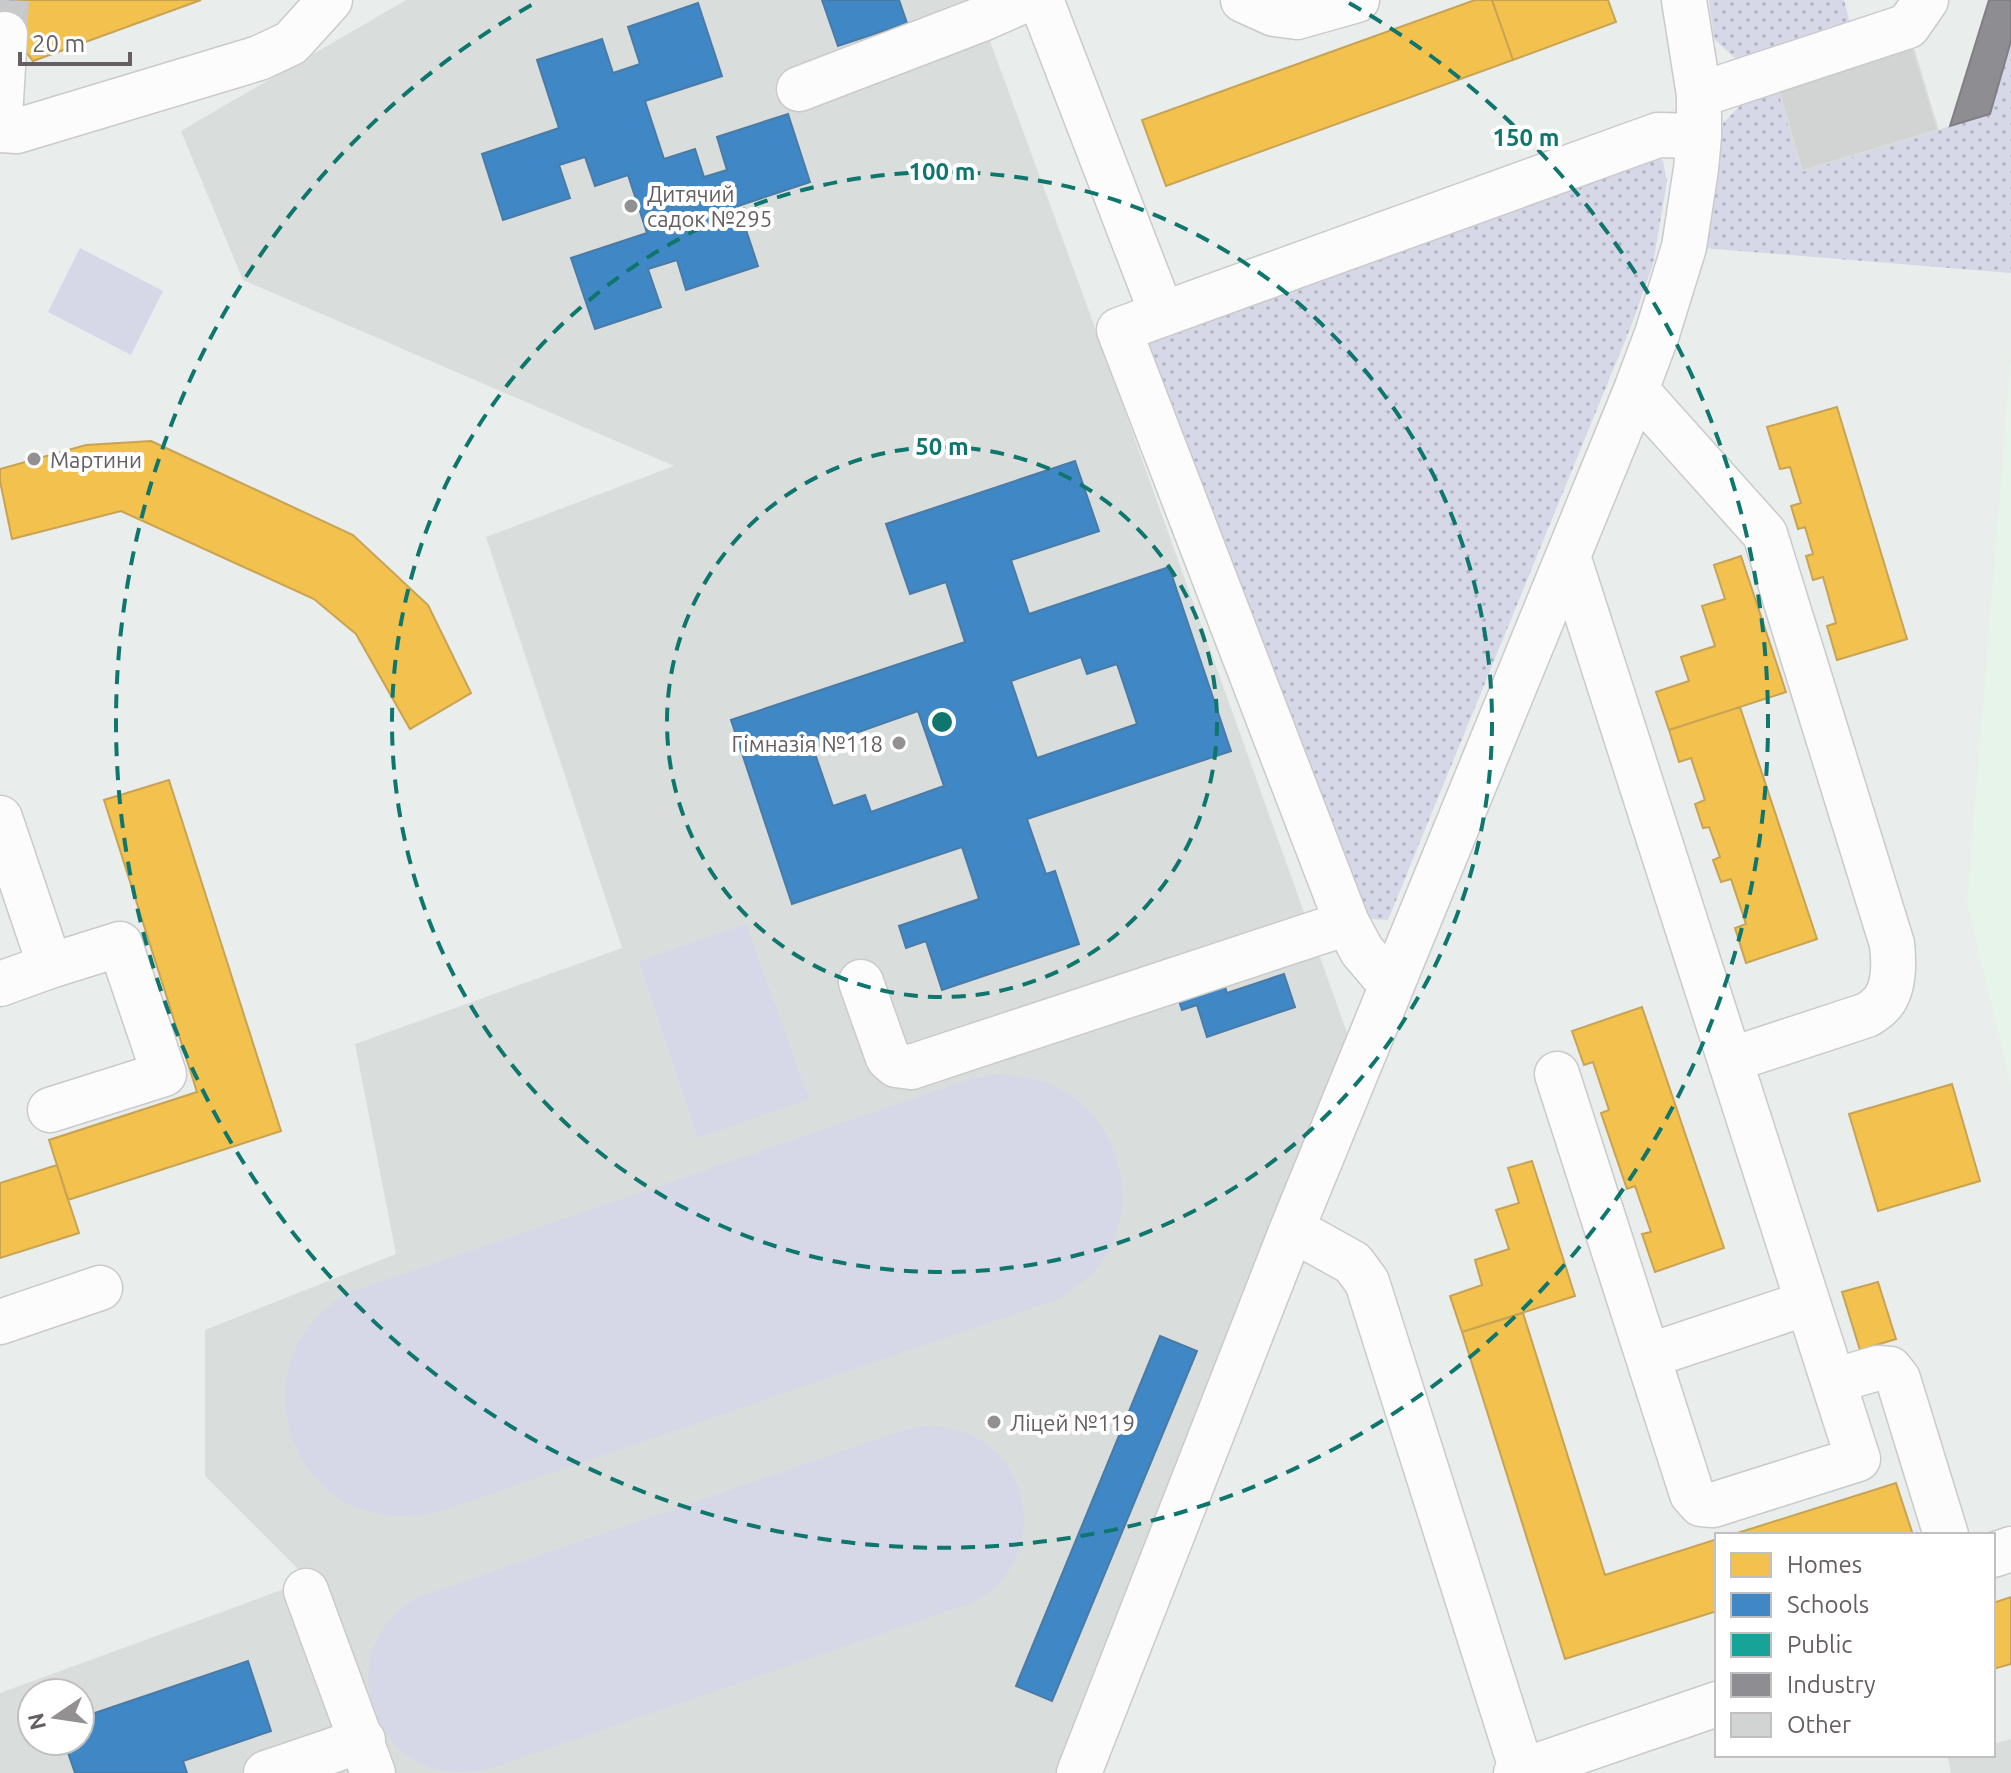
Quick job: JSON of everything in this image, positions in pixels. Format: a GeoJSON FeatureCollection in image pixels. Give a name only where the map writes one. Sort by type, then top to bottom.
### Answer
{"type":"FeatureCollection","features":[{"type":"Feature","properties":{"kind":"street"},"geometry":{"type":"LineString","coordinates":[[0,130],[17,131],[259,58],[291,43],[330,0]]}},
{"type":"Feature","properties":{"kind":"street"},"geometry":{"type":"LineString","coordinates":[[799,89],[1025,0]]}},
{"type":"Feature","properties":{"kind":"street"},"geometry":{"type":"LineString","coordinates":[[1041,0],[1162,314]]}},
{"type":"Feature","properties":{"kind":"street"},"geometry":{"type":"LineString","coordinates":[[1243,0],[1274,14],[1297,17],[1357,0]]}},
{"type":"Feature","properties":{"kind":"street"},"geometry":{"type":"LineString","coordinates":[[1092,1769],[1292,1229],[1657,334],[1684,247],[1699,116],[1684,0]]}},
{"type":"Feature","properties":{"kind":"street"},"geometry":{"type":"LineString","coordinates":[[1391,985],[1362,951],[1347,923],[1119,330],[1658,135],[1912,9]]}},
{"type":"Feature","properties":{"kind":"street"},"geometry":{"type":"LineString","coordinates":[[0,117],[5,34]]}},
{"type":"Feature","properties":{"kind":"street"},"geometry":{"type":"LineString","coordinates":[[1636,390],[1765,534],[1892,944],[1894,964],[1891,983],[1884,1002],[1867,1015],[1730,1060]]}},
{"type":"Feature","properties":{"kind":"street"},"geometry":{"type":"LineString","coordinates":[[1557,1074],[1692,1494],[1701,1504],[1713,1505],[1858,1459],[1568,556]]}},
{"type":"Feature","properties":{"kind":"street"},"geometry":{"type":"LineString","coordinates":[[0,818],[50,966]]}},
{"type":"Feature","properties":{"kind":"street"},"geometry":{"type":"LineString","coordinates":[[861,982],[888,1058],[896,1065],[911,1067],[1347,923]]}},
{"type":"Feature","properties":{"kind":"street"},"geometry":{"type":"LineString","coordinates":[[0,984],[120,944],[164,1074],[50,1110]]}},
{"type":"Feature","properties":{"kind":"street"},"geometry":{"type":"LineString","coordinates":[[1292,1229],[1353,1263],[1367,1282],[1519,1772],[1715,1705]]}},
{"type":"Feature","properties":{"kind":"street"},"geometry":{"type":"LineString","coordinates":[[0,1322],[100,1288]]}},
{"type":"Feature","properties":{"kind":"street"},"geometry":{"type":"LineString","coordinates":[[1648,1356],[1807,1303]]}},
{"type":"Feature","properties":{"kind":"street"},"geometry":{"type":"LineString","coordinates":[[1833,1381],[1878,1368],[1890,1369],[1898,1379],[1945,1533]]}},
{"type":"Feature","properties":{"kind":"street"},"geometry":{"type":"LineString","coordinates":[[266,1773],[368,1756],[306,1591]]}},
{"type":"Feature","properties":{"kind":"shaded area"},"geometry":{"type":"Polygon","coordinates":[[[406,0],[975,0],[1351,1044],[1063,1773],[0,1773],[0,1693],[16,1687],[16,1757],[96,1757],[96,1677],[44,1677],[309,1580],[205,1476],[205,1330],[396,1254],[355,1044],[622,948],[486,537],[674,466],[243,280],[181,131],[406,0]]]}},
{"type":"Feature","properties":{"kind":"shaded area"},"geometry":{"type":"Polygon","coordinates":[[[1709,0],[1844,0],[1851,28],[1758,60],[1735,58],[1714,39],[1709,0]]]}},
{"type":"Feature","properties":{"kind":"shaded area"},"geometry":{"type":"Polygon","coordinates":[[[2011,41],[2011,273],[1703,248],[1723,123],[1741,105],[1778,88],[1803,171],[1990,114],[2011,41]]]}},
{"type":"Feature","properties":{"kind":"shaded area"},"geometry":{"type":"Polygon","coordinates":[[[1655,154],[1663,161],[1667,181],[1653,264],[1631,326],[1388,920],[1360,915],[1134,339],[1655,154]]]}},
{"type":"Feature","properties":{"kind":"shaded area"},"geometry":{"type":"Polygon","coordinates":[[[80,248],[163,291],[131,355],[48,312],[80,248]]]}},
{"type":"Feature","properties":{"kind":"shaded area"},"geometry":{"type":"Polygon","coordinates":[[[2011,356],[2011,1085],[1967,904],[2011,356]]]}},
{"type":"Feature","properties":{"kind":"shaded area"},"geometry":{"type":"Polygon","coordinates":[[[746,924],[809,1099],[698,1138],[639,961],[746,924]]]}},
{"type":"Feature","properties":{"kind":"shaded area"},"geometry":{"type":"Polygon","coordinates":[[[1001,1074],[1042,1081],[1077,1099],[1095,1117],[1118,1162],[1122,1188],[1121,1213],[1115,1237],[1099,1266],[1062,1298],[435,1513],[392,1516],[350,1505],[329,1491],[311,1473],[298,1452],[289,1428],[285,1404],[286,1379],[293,1355],[314,1321],[345,1294],[973,1078],[1001,1074]]]}},
{"type":"Feature","properties":{"kind":"shaded area"},"geometry":{"type":"Polygon","coordinates":[[[929,1426],[961,1431],[989,1446],[1014,1476],[1021,1495],[1024,1515],[1018,1554],[1008,1572],[977,1601],[486,1770],[448,1772],[424,1765],[392,1742],[381,1725],[369,1687],[373,1648],[390,1620],[416,1598],[907,1429],[929,1426]]]}},
{"type":"Feature","properties":{"kind":"shaded area"},"geometry":{"type":"Polygon","coordinates":[[[2011,1739],[2011,1773],[1951,1773],[1948,1758],[1995,1757],[1995,1743],[2011,1739]]]}},
{"type":"Feature","properties":{"kind":"building: Homes"},"geometry":{"type":"Polygon","coordinates":[[[13,0],[201,0],[33,61],[12,34],[13,0]]]}},
{"type":"Feature","properties":{"kind":"building: Homes"},"geometry":{"type":"Polygon","coordinates":[[[1475,0],[1492,0],[1513,60],[1166,186],[1142,120],[1475,0]]]}},
{"type":"Feature","properties":{"kind":"building: Homes"},"geometry":{"type":"Polygon","coordinates":[[[1492,0],[1608,0],[1616,22],[1513,60],[1492,0]]]}},
{"type":"Feature","properties":{"kind":"building: Homes"},"geometry":{"type":"Polygon","coordinates":[[[1837,407],[1907,639],[1837,660],[1827,626],[1836,623],[1823,577],[1813,580],[1806,556],[1813,554],[1805,527],[1798,529],[1791,506],[1801,503],[1790,467],[1780,469],[1767,427],[1837,407]]]}},
{"type":"Feature","properties":{"kind":"building: Homes"},"geometry":{"type":"Polygon","coordinates":[[[151,441],[353,535],[428,605],[471,693],[410,729],[356,634],[314,599],[121,511],[12,539],[0,469],[86,445],[151,441]]]}},
{"type":"Feature","properties":{"kind":"building: Homes"},"geometry":{"type":"Polygon","coordinates":[[[1741,556],[1786,692],[1669,730],[1656,692],[1689,681],[1681,657],[1715,646],[1702,606],[1725,599],[1714,565],[1741,556]]]}},
{"type":"Feature","properties":{"kind":"building: Homes"},"geometry":{"type":"Polygon","coordinates":[[[1740,707],[1817,939],[1746,963],[1735,928],[1746,924],[1731,879],[1721,882],[1713,860],[1720,857],[1709,827],[1703,828],[1695,804],[1705,800],[1691,758],[1679,762],[1669,730],[1740,707]]]}},
{"type":"Feature","properties":{"kind":"building: Homes"},"geometry":{"type":"Polygon","coordinates":[[[169,780],[281,1131],[68,1200],[49,1140],[197,1092],[104,800],[169,780]]]}},
{"type":"Feature","properties":{"kind":"building: Homes"},"geometry":{"type":"Polygon","coordinates":[[[1642,1007],[1724,1248],[1655,1272],[1642,1234],[1651,1232],[1635,1186],[1627,1189],[1601,1113],[1609,1110],[1593,1062],[1584,1065],[1572,1031],[1642,1007]]]}},
{"type":"Feature","properties":{"kind":"building: Homes"},"geometry":{"type":"Polygon","coordinates":[[[1952,1084],[1980,1181],[1878,1211],[1849,1114],[1952,1084]]]}},
{"type":"Feature","properties":{"kind":"building: Homes"},"geometry":{"type":"Polygon","coordinates":[[[1532,1161],[1575,1296],[1462,1332],[1450,1296],[1482,1285],[1475,1260],[1509,1249],[1496,1210],[1519,1203],[1508,1168],[1532,1161]]]}},
{"type":"Feature","properties":{"kind":"building: Homes"},"geometry":{"type":"Polygon","coordinates":[[[57,1165],[79,1233],[0,1258],[0,1183],[57,1165]]]}},
{"type":"Feature","properties":{"kind":"building: Homes"},"geometry":{"type":"Polygon","coordinates":[[[1878,1282],[1896,1339],[1860,1350],[1842,1292],[1878,1282]]]}},
{"type":"Feature","properties":{"kind":"building: Homes"},"geometry":{"type":"Polygon","coordinates":[[[1523,1313],[1605,1575],[1715,1540],[1715,1612],[1565,1659],[1462,1332],[1523,1313]]]}},
{"type":"Feature","properties":{"kind":"building: Homes"},"geometry":{"type":"Polygon","coordinates":[[[1896,1483],[1912,1533],[1737,1533],[1896,1483]]]}},
{"type":"Feature","properties":{"kind":"building: Homes"},"geometry":{"type":"Polygon","coordinates":[[[2011,1597],[2011,1664],[1995,1668],[1995,1602],[2011,1597]]]}},
{"type":"Feature","properties":{"kind":"building: Schools"},"geometry":{"type":"Polygon","coordinates":[[[822,0],[899,0],[907,23],[838,46],[822,0]]]}},
{"type":"Feature","properties":{"kind":"building: Schools"},"geometry":{"type":"Polygon","coordinates":[[[698,3],[722,76],[645,101],[664,159],[695,149],[704,177],[727,170],[717,137],[788,114],[810,182],[738,206],[758,266],[686,290],[677,260],[648,269],[661,307],[595,329],[571,258],[647,233],[628,175],[595,186],[585,157],[559,165],[570,198],[503,220],[482,154],[559,128],[537,60],[602,39],[613,73],[640,64],[628,27],[698,3]]]}},
{"type":"Feature","properties":{"kind":"building: Schools"},"geometry":{"type":"Polygon","coordinates":[[[1075,461],[1099,531],[1011,560],[1029,614],[1169,567],[1231,751],[1027,819],[1046,874],[1055,871],[1079,944],[942,990],[926,941],[906,948],[899,926],[979,899],[962,847],[792,904],[731,720],[965,642],[946,582],[910,594],[886,524],[1075,461]],[[1081,657],[1011,681],[1037,758],[1137,724],[1117,664],[1087,674],[1081,657]],[[918,711],[813,748],[833,806],[865,795],[871,812],[944,786],[918,711]]]}},
{"type":"Feature","properties":{"kind":"building: Schools"},"geometry":{"type":"Polygon","coordinates":[[[1221,974],[1227,993],[1284,974],[1295,1007],[1207,1037],[1197,1005],[1182,1010],[1175,989],[1221,974]]]}},
{"type":"Feature","properties":{"kind":"building: Schools"},"geometry":{"type":"Polygon","coordinates":[[[1160,1336],[1197,1351],[1052,1701],[1016,1686],[1160,1336]]]}},
{"type":"Feature","properties":{"kind":"building: Schools"},"geometry":{"type":"Polygon","coordinates":[[[248,1661],[271,1731],[183,1761],[187,1773],[75,1773],[70,1757],[96,1757],[96,1713],[248,1661]]]}},
{"type":"Feature","properties":{"kind":"building: Public"},"geometry":{"type":"Polygon","coordinates":[[[0,0],[13,0],[12,34],[0,35],[0,0]]]}},
{"type":"Feature","properties":{"kind":"building: Industry"},"geometry":{"type":"Polygon","coordinates":[[[1989,0],[2011,0],[2011,41],[1990,114],[1950,126],[1989,0]]]}},
{"type":"Feature","properties":{"kind":"building: Other"},"geometry":{"type":"Polygon","coordinates":[[[1913,48],[1938,130],[1802,171],[1778,88],[1913,48]]]}},
{"type":"Feature","properties":{"kind":"tunnel"},"geometry":{"type":"LineString","coordinates":[[5,34],[7,0]]}},
{"type":"Feature","properties":{"kind":"place","name":"Дитячий садок №295"},"geometry":{"type":"Point","coordinates":[631,206]}},
{"type":"Feature","properties":{"kind":"place","name":"Мартини"},"geometry":{"type":"Point","coordinates":[34,459]}},
{"type":"Feature","properties":{"kind":"place","name":"Гімназія №118"},"geometry":{"type":"Point","coordinates":[899,743]}},
{"type":"Feature","properties":{"kind":"place","name":"Ліцей №119"},"geometry":{"type":"Point","coordinates":[994,1422]}}]}
